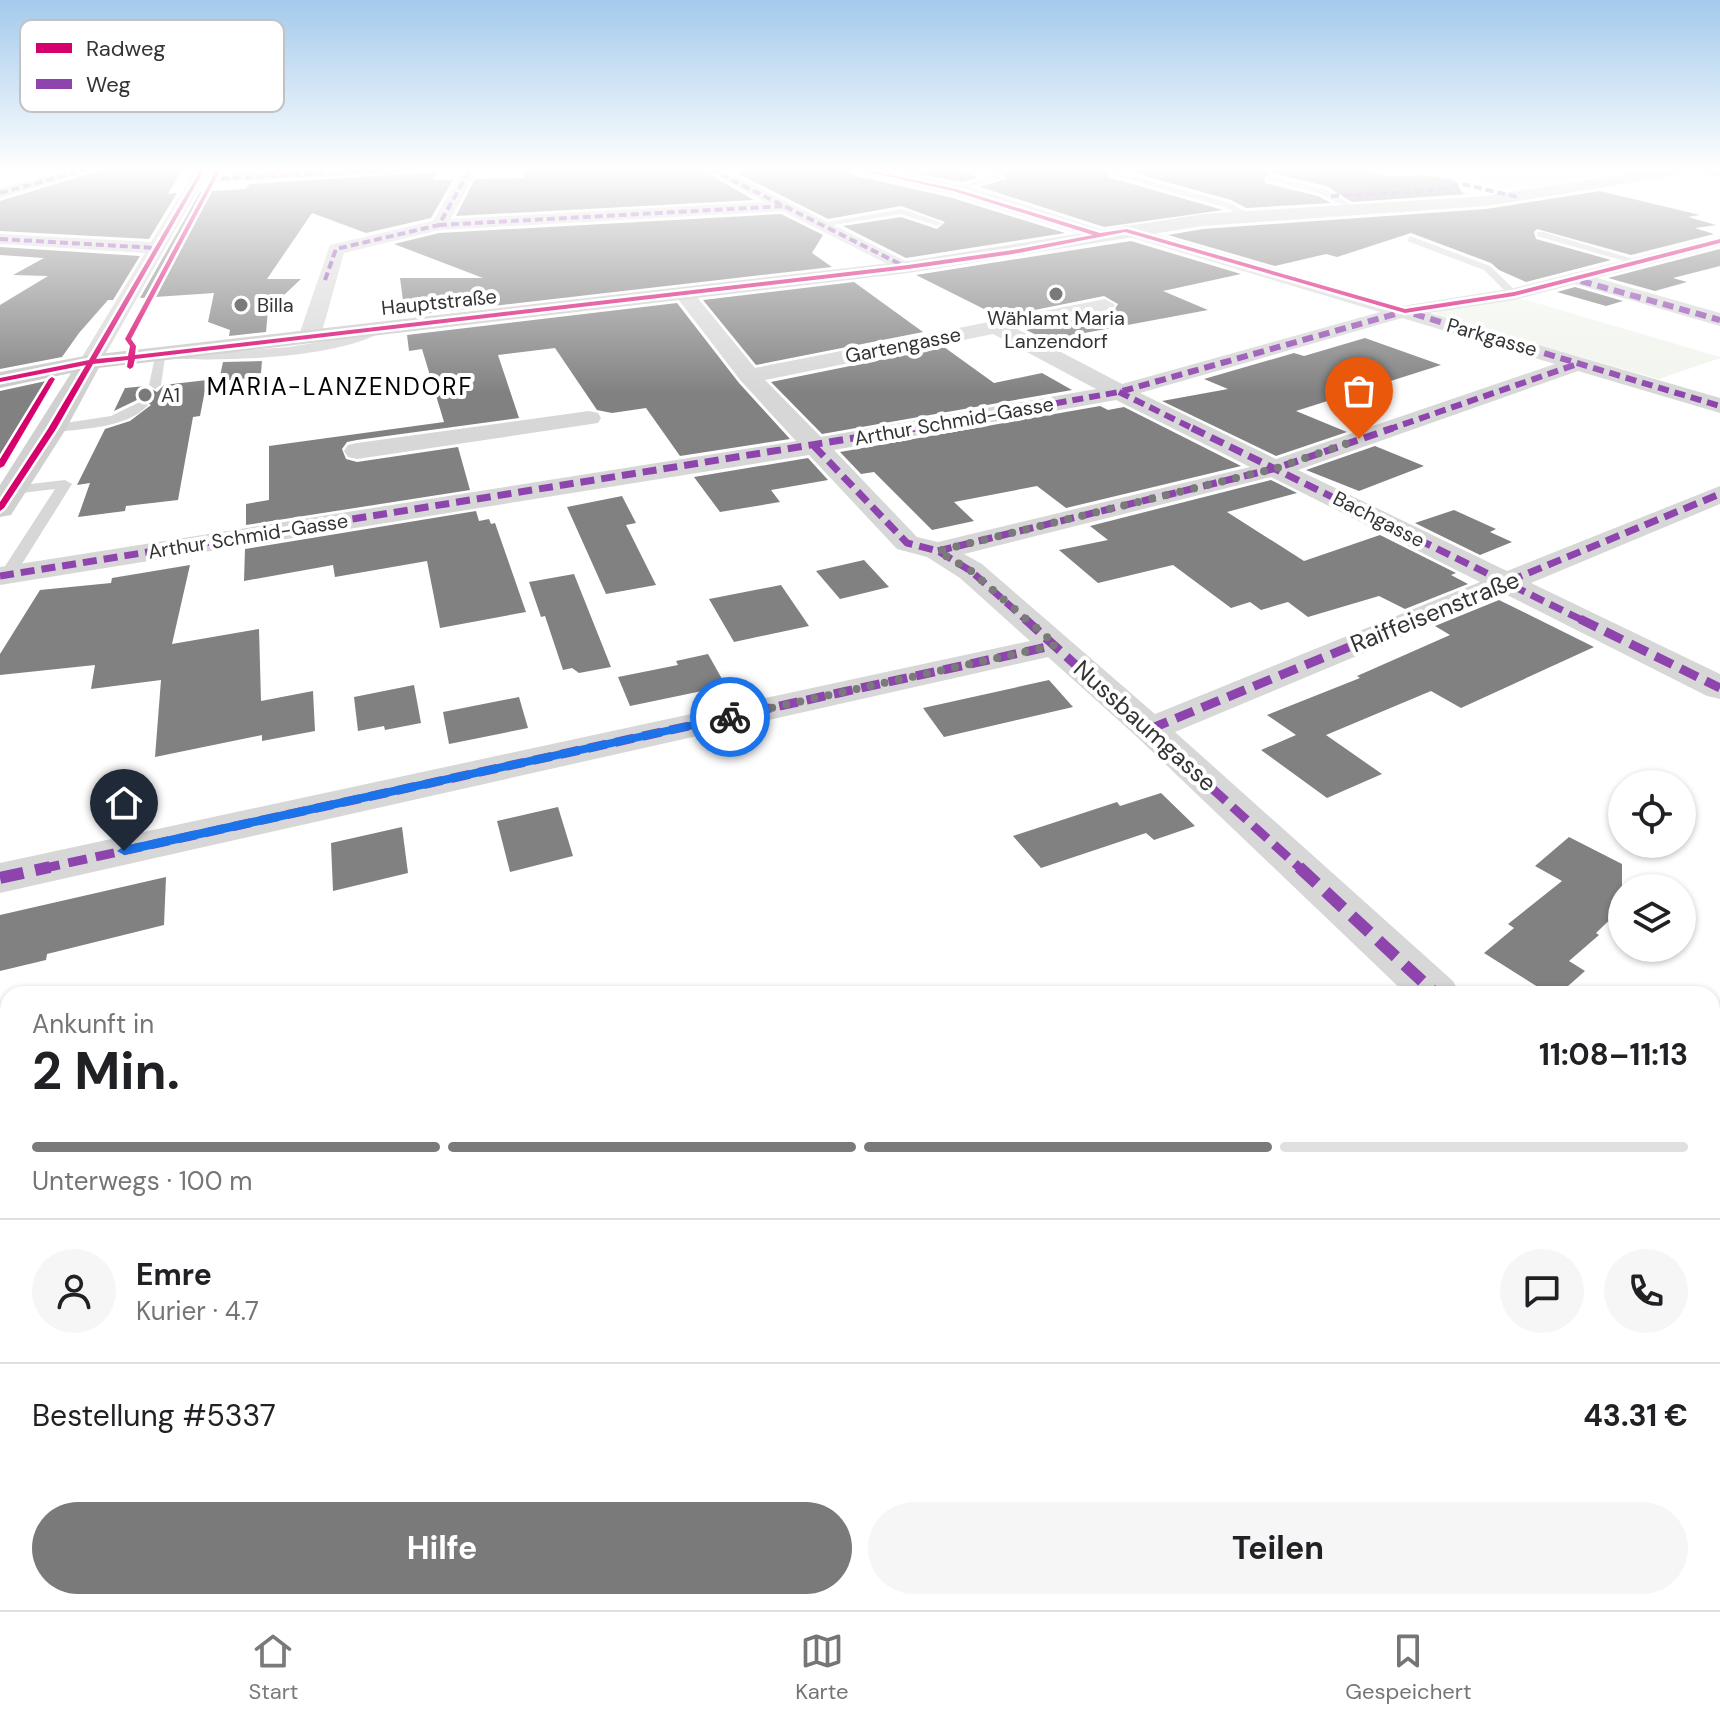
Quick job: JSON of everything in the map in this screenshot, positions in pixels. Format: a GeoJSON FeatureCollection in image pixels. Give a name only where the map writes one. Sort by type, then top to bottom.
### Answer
{"type":"FeatureCollection","features":[{"type":"Feature","properties":{"kind":"main road","name":"Hauptstraße"},"geometry":{"type":"LineString","coordinates":[[0,380],[90,362],[685,295],[908,267],[1046,244]]}},
{"type":"Feature","properties":{"kind":"street"},"geometry":{"type":"LineString","coordinates":[[89,244],[156,248]]}},
{"type":"Feature","properties":{"kind":"street"},"geometry":{"type":"LineString","coordinates":[[7,499],[52,429],[158,244]]}},
{"type":"Feature","properties":{"kind":"street"},"geometry":{"type":"LineString","coordinates":[[310,335],[336,249],[357,244]]}},
{"type":"Feature","properties":{"kind":"street"},"geometry":{"type":"LineString","coordinates":[[862,244],[908,267]]}},
{"type":"Feature","properties":{"kind":"street","name":"Parkgasse"},"geometry":{"type":"LineString","coordinates":[[1174,244],[1720,406]]}},
{"type":"Feature","properties":{"kind":"street","name":"Arthur Schmid-Gasse"},"geometry":{"type":"LineString","coordinates":[[357,451],[487,465],[814,446],[1119,392],[1405,311],[1514,294],[1708,244]]}},
{"type":"Feature","properties":{"kind":"street"},"geometry":{"type":"LineString","coordinates":[[1693,248],[1720,255]]}},
{"type":"Feature","properties":{"kind":"street"},"geometry":{"type":"LineString","coordinates":[[1577,279],[1720,320]]}},
{"type":"Feature","properties":{"kind":"street","name":"Nussbaumgasse"},"geometry":{"type":"LineString","coordinates":[[685,295],[749,376],[907,543],[938,551],[971,571],[1150,729],[1427,986]]}},
{"type":"Feature","properties":{"kind":"street","name":"Gartengasse"},"geometry":{"type":"LineString","coordinates":[[749,376],[1105,305]]}},
{"type":"Feature","properties":{"kind":"street","name":"Bachgasse"},"geometry":{"type":"LineString","coordinates":[[997,327],[1119,392],[1720,688]]}},
{"type":"Feature","properties":{"kind":"street"},"geometry":{"type":"LineString","coordinates":[[938,551],[1277,468],[1580,363]]}},
{"type":"Feature","properties":{"kind":"street","name":"Arthur Schmid-Gasse"},"geometry":{"type":"LineString","coordinates":[[4,576],[487,465],[589,418]]}},
{"type":"Feature","properties":{"kind":"street","name":"Raiffeisenstraße"},"geometry":{"type":"LineString","coordinates":[[1150,729],[1720,494]]}},
{"type":"Feature","properties":{"kind":"street"},"geometry":{"type":"LineString","coordinates":[[0,878],[1056,645]]}},
{"type":"Feature","properties":{"kind":"lane"},"geometry":{"type":"LineString","coordinates":[[1424,244],[1487,268],[1514,294]]}},
{"type":"Feature","properties":{"kind":"lane"},"geometry":{"type":"LineString","coordinates":[[1575,244],[1638,262]]}},
{"type":"Feature","properties":{"kind":"lane"},"geometry":{"type":"LineString","coordinates":[[155,385],[160,354],[195,358],[239,355],[365,338],[382,328]]}},
{"type":"Feature","properties":{"kind":"lane"},"geometry":{"type":"LineString","coordinates":[[52,429],[119,417],[139,410],[142,405]]}},
{"type":"Feature","properties":{"kind":"lane"},"geometry":{"type":"LineString","coordinates":[[4,576],[65,484],[7,499]]}},
{"type":"Feature","properties":{"kind":"shaded area"},"geometry":{"type":"Polygon","coordinates":[[[1516,297],[1720,358],[1659,379],[1440,317],[1435,312],[1516,297]]]}},
{"type":"Feature","properties":{"kind":"building"},"geometry":{"type":"Polygon","coordinates":[[[170,244],[291,244],[267,279],[301,279],[268,310],[266,332],[229,336],[230,330],[208,322],[214,293],[140,298],[170,244]]]}},
{"type":"Feature","properties":{"kind":"building"},"geometry":{"type":"Polygon","coordinates":[[[394,244],[817,244],[812,253],[832,267],[405,316],[400,278],[483,278],[394,244]]]}},
{"type":"Feature","properties":{"kind":"building"},"geometry":{"type":"Polygon","coordinates":[[[879,244],[994,244],[906,258],[879,244]]]}},
{"type":"Feature","properties":{"kind":"building"},"geometry":{"type":"Polygon","coordinates":[[[1111,244],[1141,244],[1241,274],[1163,291],[1208,310],[1047,340],[1026,330],[1113,312],[1118,304],[1104,296],[1000,317],[916,275],[1111,244]]]}},
{"type":"Feature","properties":{"kind":"building"},"geometry":{"type":"Polygon","coordinates":[[[1200,244],[1377,244],[1337,257],[1326,254],[1275,266],[1200,244]]]}},
{"type":"Feature","properties":{"kind":"building"},"geometry":{"type":"Polygon","coordinates":[[[1441,244],[1554,244],[1611,260],[1526,282],[1491,263],[1441,244]]]}},
{"type":"Feature","properties":{"kind":"building"},"geometry":{"type":"Polygon","coordinates":[[[1592,244],[1674,244],[1631,255],[1592,244]]]}},
{"type":"Feature","properties":{"kind":"building"},"geometry":{"type":"Polygon","coordinates":[[[0,247],[140,256],[113,300],[108,300],[62,357],[0,369],[0,305],[48,276],[13,275],[44,258],[0,255],[0,247]]]}},
{"type":"Feature","properties":{"kind":"building"},"geometry":{"type":"Polygon","coordinates":[[[1720,249],[1720,266],[1673,278],[1687,282],[1655,291],[1608,278],[1720,249]]]}},
{"type":"Feature","properties":{"kind":"building"},"geometry":{"type":"Polygon","coordinates":[[[854,282],[923,332],[756,365],[703,300],[854,282]]]}},
{"type":"Feature","properties":{"kind":"building"},"geometry":{"type":"Polygon","coordinates":[[[1575,287],[1623,301],[1606,306],[1557,292],[1575,287]]]}},
{"type":"Feature","properties":{"kind":"building"},"geometry":{"type":"Polygon","coordinates":[[[677,303],[739,383],[790,439],[680,456],[646,408],[612,413],[597,410],[555,348],[498,355],[519,418],[357,440],[347,442],[342,449],[346,459],[357,462],[458,447],[470,490],[246,525],[246,504],[269,500],[269,446],[444,422],[422,349],[409,351],[407,335],[677,303]]]}},
{"type":"Feature","properties":{"kind":"building"},"geometry":{"type":"Polygon","coordinates":[[[1365,338],[1441,365],[1296,411],[1347,432],[1276,456],[1162,401],[1228,389],[1204,379],[1294,353],[1304,356],[1365,338]]]}},
{"type":"Feature","properties":{"kind":"building"},"geometry":{"type":"Polygon","coordinates":[[[944,347],[994,383],[1042,373],[1072,390],[822,434],[771,382],[944,347]]]}},
{"type":"Feature","properties":{"kind":"building"},"geometry":{"type":"Polygon","coordinates":[[[262,361],[261,373],[252,374],[251,378],[219,381],[223,362],[262,361]]]}},
{"type":"Feature","properties":{"kind":"building"},"geometry":{"type":"Polygon","coordinates":[[[207,380],[200,416],[193,417],[178,500],[126,506],[125,511],[78,517],[90,483],[77,485],[105,429],[130,421],[151,405],[141,398],[114,411],[125,388],[146,386],[157,392],[164,385],[207,380]]]}},
{"type":"Feature","properties":{"kind":"building"},"geometry":{"type":"Polygon","coordinates":[[[46,381],[41,388],[44,388],[0,456],[0,391],[46,381]]]}},
{"type":"Feature","properties":{"kind":"building"},"geometry":{"type":"Polygon","coordinates":[[[1100,406],[1108,410],[1124,407],[1241,466],[1066,508],[1037,486],[954,502],[974,521],[932,530],[874,472],[861,474],[840,452],[1100,406]]]}},
{"type":"Feature","properties":{"kind":"building"},"geometry":{"type":"Polygon","coordinates":[[[1375,446],[1424,466],[1359,491],[1306,470],[1375,446]]]}},
{"type":"Feature","properties":{"kind":"building"},"geometry":{"type":"Polygon","coordinates":[[[808,458],[828,480],[771,490],[780,502],[720,512],[694,477],[808,458]]]}},
{"type":"Feature","properties":{"kind":"building"},"geometry":{"type":"Polygon","coordinates":[[[1271,480],[1297,493],[1227,512],[1304,561],[1380,535],[1456,573],[1451,575],[1468,584],[1405,609],[1379,596],[1308,617],[1288,602],[1261,610],[1250,602],[1231,608],[1173,565],[1098,583],[1059,550],[1108,540],[1090,526],[1271,480]]]}},
{"type":"Feature","properties":{"kind":"building"},"geometry":{"type":"Polygon","coordinates":[[[622,496],[636,523],[626,525],[656,585],[606,594],[567,507],[622,496]]]}},
{"type":"Feature","properties":{"kind":"building"},"geometry":{"type":"Polygon","coordinates":[[[1454,510],[1496,529],[1490,532],[1512,542],[1480,555],[1415,523],[1454,510]]]}},
{"type":"Feature","properties":{"kind":"building"},"geometry":{"type":"Polygon","coordinates":[[[476,511],[479,521],[489,519],[491,524],[495,523],[526,612],[440,628],[427,561],[335,577],[333,565],[244,581],[245,549],[476,511]]]}},
{"type":"Feature","properties":{"kind":"building"},"geometry":{"type":"Polygon","coordinates":[[[864,560],[889,587],[840,599],[816,571],[864,560]]]}},
{"type":"Feature","properties":{"kind":"building"},"geometry":{"type":"Polygon","coordinates":[[[190,565],[172,644],[259,629],[261,701],[313,691],[315,731],[262,741],[262,735],[155,757],[161,680],[91,689],[95,665],[0,675],[0,654],[40,590],[111,583],[112,578],[190,565]]]}},
{"type":"Feature","properties":{"kind":"building"},"geometry":{"type":"Polygon","coordinates":[[[574,574],[611,667],[579,673],[572,668],[563,670],[545,616],[541,617],[529,582],[574,574]]]}},
{"type":"Feature","properties":{"kind":"building"},"geometry":{"type":"Polygon","coordinates":[[[781,585],[809,626],[734,642],[709,599],[781,585]]]}},
{"type":"Feature","properties":{"kind":"building"},"geometry":{"type":"Polygon","coordinates":[[[1499,600],[1594,647],[1461,708],[1431,691],[1326,735],[1382,774],[1327,798],[1261,750],[1296,735],[1267,715],[1360,678],[1357,676],[1450,635],[1435,626],[1499,600]]]}},
{"type":"Feature","properties":{"kind":"building"},"geometry":{"type":"Polygon","coordinates":[[[708,654],[726,686],[630,706],[618,677],[678,665],[676,661],[708,654]]]}},
{"type":"Feature","properties":{"kind":"building"},"geometry":{"type":"Polygon","coordinates":[[[1049,680],[1073,707],[944,737],[923,708],[1049,680]]]}},
{"type":"Feature","properties":{"kind":"building"},"geometry":{"type":"Polygon","coordinates":[[[414,685],[421,723],[385,730],[384,726],[358,731],[354,697],[414,685]]]}},
{"type":"Feature","properties":{"kind":"building"},"geometry":{"type":"Polygon","coordinates":[[[519,697],[528,728],[449,744],[443,712],[519,697]]]}},
{"type":"Feature","properties":{"kind":"building"},"geometry":{"type":"Polygon","coordinates":[[[1161,793],[1195,826],[1154,840],[1146,833],[1041,868],[1013,836],[1117,802],[1120,806],[1161,793]]]}},
{"type":"Feature","properties":{"kind":"building"},"geometry":{"type":"Polygon","coordinates":[[[558,807],[573,856],[510,872],[497,821],[558,807]]]}},
{"type":"Feature","properties":{"kind":"building"},"geometry":{"type":"Polygon","coordinates":[[[402,827],[408,873],[333,891],[331,843],[402,827]]]}},
{"type":"Feature","properties":{"kind":"building"},"geometry":{"type":"Polygon","coordinates":[[[1569,837],[1622,864],[1622,874],[1608,874],[1608,921],[1596,933],[1599,935],[1569,961],[1585,971],[1568,986],[1536,986],[1484,953],[1514,928],[1508,924],[1562,881],[1535,866],[1569,837]]]}},
{"type":"Feature","properties":{"kind":"building"},"geometry":{"type":"Polygon","coordinates":[[[166,877],[164,925],[47,954],[46,960],[0,971],[0,915],[166,877]]]}},
{"type":"Feature","properties":{"kind":"marked path"},"geometry":{"type":"LineString","coordinates":[[89,244],[156,248]]}},
{"type":"Feature","properties":{"kind":"marked path"},"geometry":{"type":"LineString","coordinates":[[325,280],[336,249],[357,244]]}},
{"type":"Feature","properties":{"kind":"marked path"},"geometry":{"type":"LineString","coordinates":[[860,244],[904,266]]}},
{"type":"Feature","properties":{"kind":"marked path"},"geometry":{"type":"LineString","coordinates":[[1581,281],[1720,320]]}},
{"type":"Feature","properties":{"kind":"marked path"},"geometry":{"type":"LineString","coordinates":[[0,576],[814,446],[1119,392],[1402,312]]}},
{"type":"Feature","properties":{"kind":"marked path"},"geometry":{"type":"LineString","coordinates":[[1414,314],[1720,406]]}},
{"type":"Feature","properties":{"kind":"marked path"},"geometry":{"type":"LineString","coordinates":[[938,551],[1277,468],[1580,363]]}},
{"type":"Feature","properties":{"kind":"marked path"},"geometry":{"type":"LineString","coordinates":[[1119,392],[1720,688]]}},
{"type":"Feature","properties":{"kind":"marked path"},"geometry":{"type":"LineString","coordinates":[[814,446],[907,543],[938,551],[971,571],[1150,729],[1427,986]]}},
{"type":"Feature","properties":{"kind":"marked path"},"geometry":{"type":"LineString","coordinates":[[1150,729],[1720,494]]}},
{"type":"Feature","properties":{"kind":"marked path"},"geometry":{"type":"LineString","coordinates":[[0,878],[1056,645]]}},
{"type":"Feature","properties":{"kind":"cycle path"},"geometry":{"type":"LineString","coordinates":[[0,508],[52,429],[159,244]]}},
{"type":"Feature","properties":{"kind":"cycle path"},"geometry":{"type":"LineString","coordinates":[[130,367],[133,346],[128,339],[179,244]]}},
{"type":"Feature","properties":{"kind":"cycle path"},"geometry":{"type":"LineString","coordinates":[[0,380],[90,362],[908,267],[1053,244]]}},
{"type":"Feature","properties":{"kind":"cycle path"},"geometry":{"type":"LineString","coordinates":[[1174,244],[1405,311],[1514,294],[1708,244]]}},
{"type":"Feature","properties":{"kind":"cycle path"},"geometry":{"type":"LineString","coordinates":[[0,466],[52,379]]}},
{"type":"Feature","properties":{"kind":"way so far"},"geometry":{"type":"LineString","coordinates":[[730,717],[1056,645],[971,571],[938,551],[1277,468],[1359,439]]}},
{"type":"Feature","properties":{"kind":"place","name":"Wählamt Maria Lanzendorf"},"geometry":{"type":"Point","coordinates":[1056,294]}},
{"type":"Feature","properties":{"kind":"place","name":"Billa"},"geometry":{"type":"Point","coordinates":[241,305]}},
{"type":"Feature","properties":{"kind":"place","name":"A1"},"geometry":{"type":"Point","coordinates":[145,395]}},
{"type":"Feature","properties":{"kind":"district","name":"MARIA-LANZENDORF"},"geometry":{"type":"Point","coordinates":[340,387]}},
{"type":"Feature","properties":{"kind":"route"},"geometry":{"type":"LineString","coordinates":[[124,851],[730,717]]}}]}
